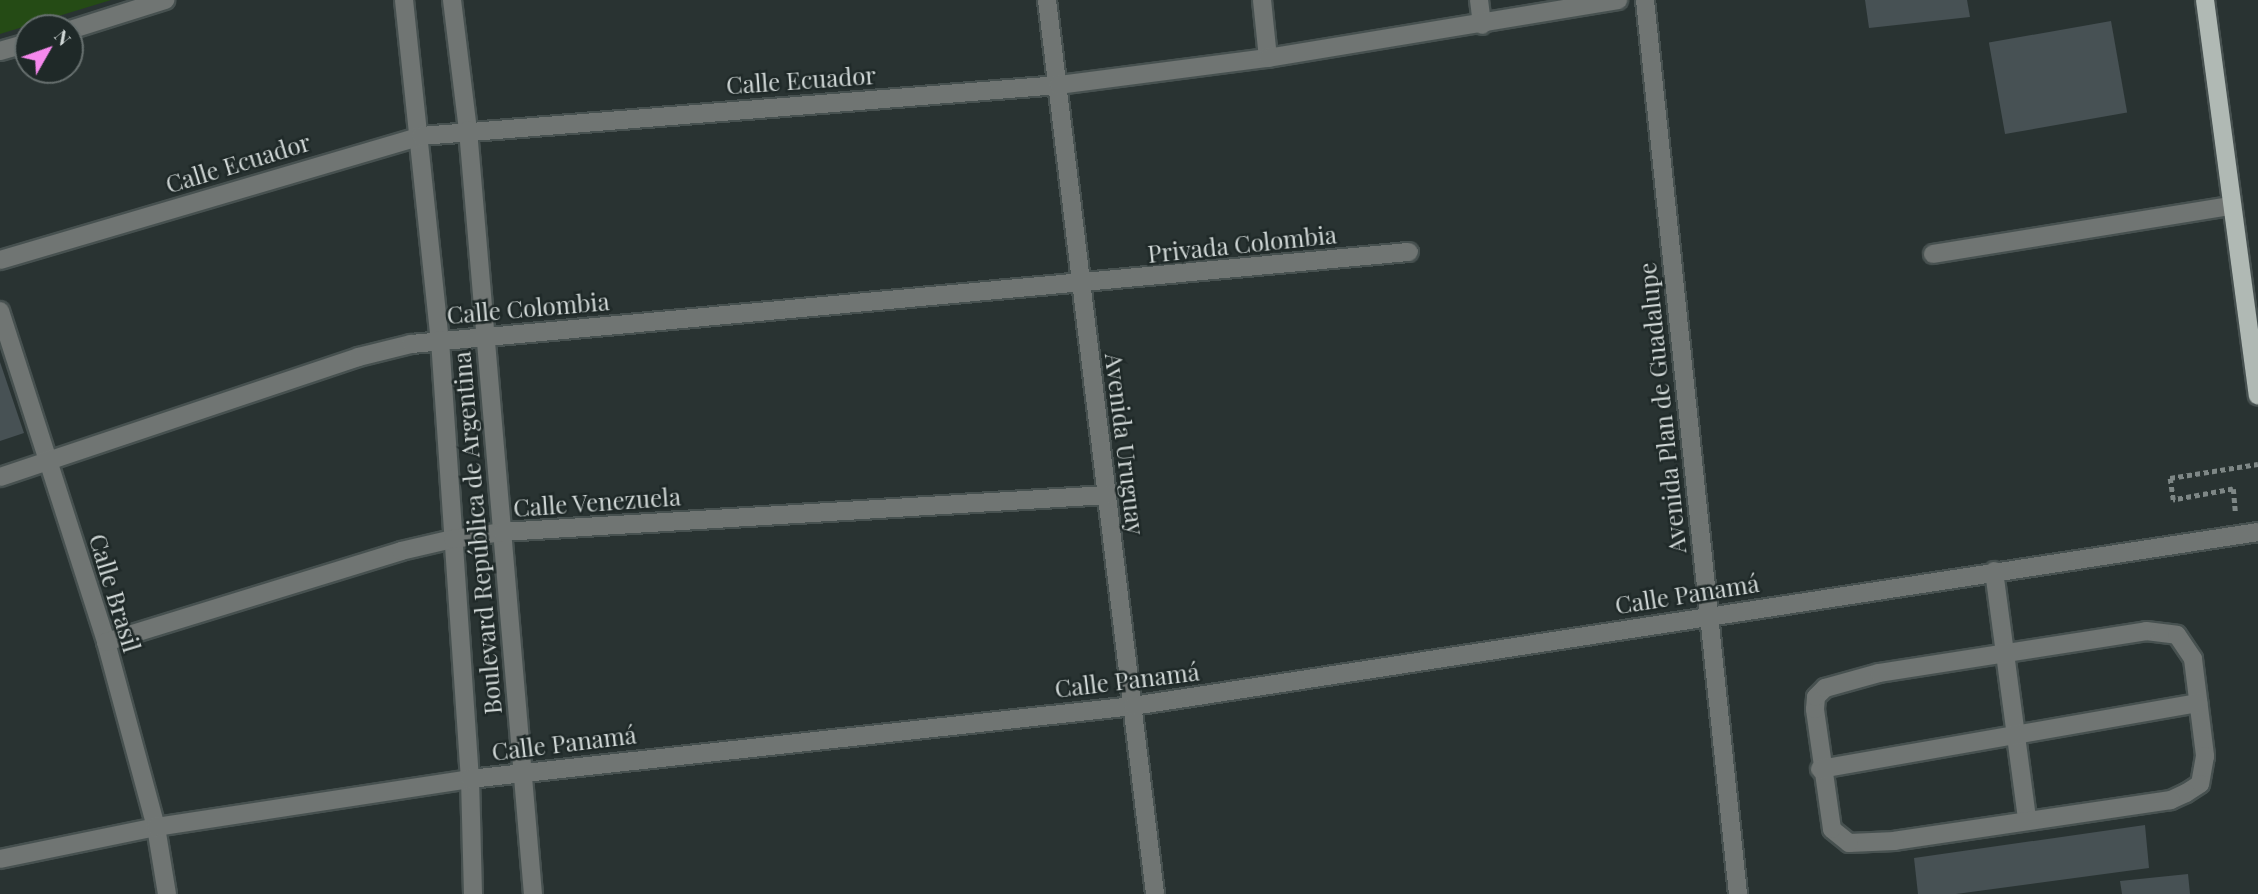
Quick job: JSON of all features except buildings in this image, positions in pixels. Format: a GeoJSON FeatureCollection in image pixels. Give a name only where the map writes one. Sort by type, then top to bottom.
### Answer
{"type":"FeatureCollection","features":[{"type":"Feature","properties":{"kind":"main road"},"geometry":{"type":"LineString","coordinates":[[2205,0],[2258,395]]}},
{"type":"Feature","properties":{"kind":"street"},"geometry":{"type":"LineString","coordinates":[[84,26],[165,0]]}},
{"type":"Feature","properties":{"kind":"street","name":"Boulevard República de Argentina"},"geometry":{"type":"LineString","coordinates":[[404,0],[421,136],[440,340],[470,779],[473,894]]}},
{"type":"Feature","properties":{"kind":"street","name":"Boulevard República de Argentina"},"geometry":{"type":"LineString","coordinates":[[452,0],[468,130],[483,336],[534,894]]}},
{"type":"Feature","properties":{"kind":"street","name":"Avenida Uruguay"},"geometry":{"type":"LineString","coordinates":[[1047,0],[1156,894]]}},
{"type":"Feature","properties":{"kind":"street"},"geometry":{"type":"LineString","coordinates":[[1262,0],[1268,58]]}},
{"type":"Feature","properties":{"kind":"street"},"geometry":{"type":"LineString","coordinates":[[1479,0],[1482,25]]}},
{"type":"Feature","properties":{"kind":"street","name":"Calle Ecuador"},"geometry":{"type":"LineString","coordinates":[[0,260],[421,136],[468,130],[1059,85],[1268,58],[1482,25],[1618,0]]}},
{"type":"Feature","properties":{"kind":"street","name":"Avenida Plan de Guadalupe"},"geometry":{"type":"LineString","coordinates":[[1645,0],[1738,894]]}},
{"type":"Feature","properties":{"kind":"street"},"geometry":{"type":"LineString","coordinates":[[1933,254],[2231,206]]}},
{"type":"Feature","properties":{"kind":"street","name":"Privada Colombia"},"geometry":{"type":"LineString","coordinates":[[1080,285],[1409,252]]}},
{"type":"Feature","properties":{"kind":"street","name":"Calle Colombia"},"geometry":{"type":"LineString","coordinates":[[0,477],[358,357],[440,340],[1080,285]]}},
{"type":"Feature","properties":{"kind":"street","name":"Calle Brasil"},"geometry":{"type":"LineString","coordinates":[[0,311],[106,642],[156,827],[167,894]]}},
{"type":"Feature","properties":{"kind":"street","name":"Calle Venezuela"},"geometry":{"type":"LineString","coordinates":[[106,642],[453,539],[502,532],[1107,495]]}},
{"type":"Feature","properties":{"kind":"street","name":"Calle Panamá"},"geometry":{"type":"LineString","coordinates":[[0,859],[156,827],[524,771],[1133,706],[1994,570],[2258,532]]}},
{"type":"Feature","properties":{"kind":"street"},"geometry":{"type":"LineString","coordinates":[[1994,570],[2027,819]]}},
{"type":"Feature","properties":{"kind":"street"},"geometry":{"type":"LineString","coordinates":[[2163,631],[2176,635],[2186,645],[2199,704],[2205,756],[2200,784],[2171,800],[2027,819],[1895,841],[1849,843],[1832,830],[1820,769],[1815,709],[1816,696],[1825,688],[1855,678],[2163,631]]}},
{"type":"Feature","properties":{"kind":"street"},"geometry":{"type":"LineString","coordinates":[[1820,769],[2199,704]]}},
{"type":"Feature","properties":{"kind":"path"},"geometry":{"type":"LineString","coordinates":[[2238,534],[2233,489],[2173,500],[2170,478],[2258,464]]}},
{"type":"Feature","properties":{"kind":"green space"},"geometry":{"type":"Polygon","coordinates":[[[0,0],[111,0],[65,14],[14,14],[14,30],[0,34],[0,0]]]}}]}
